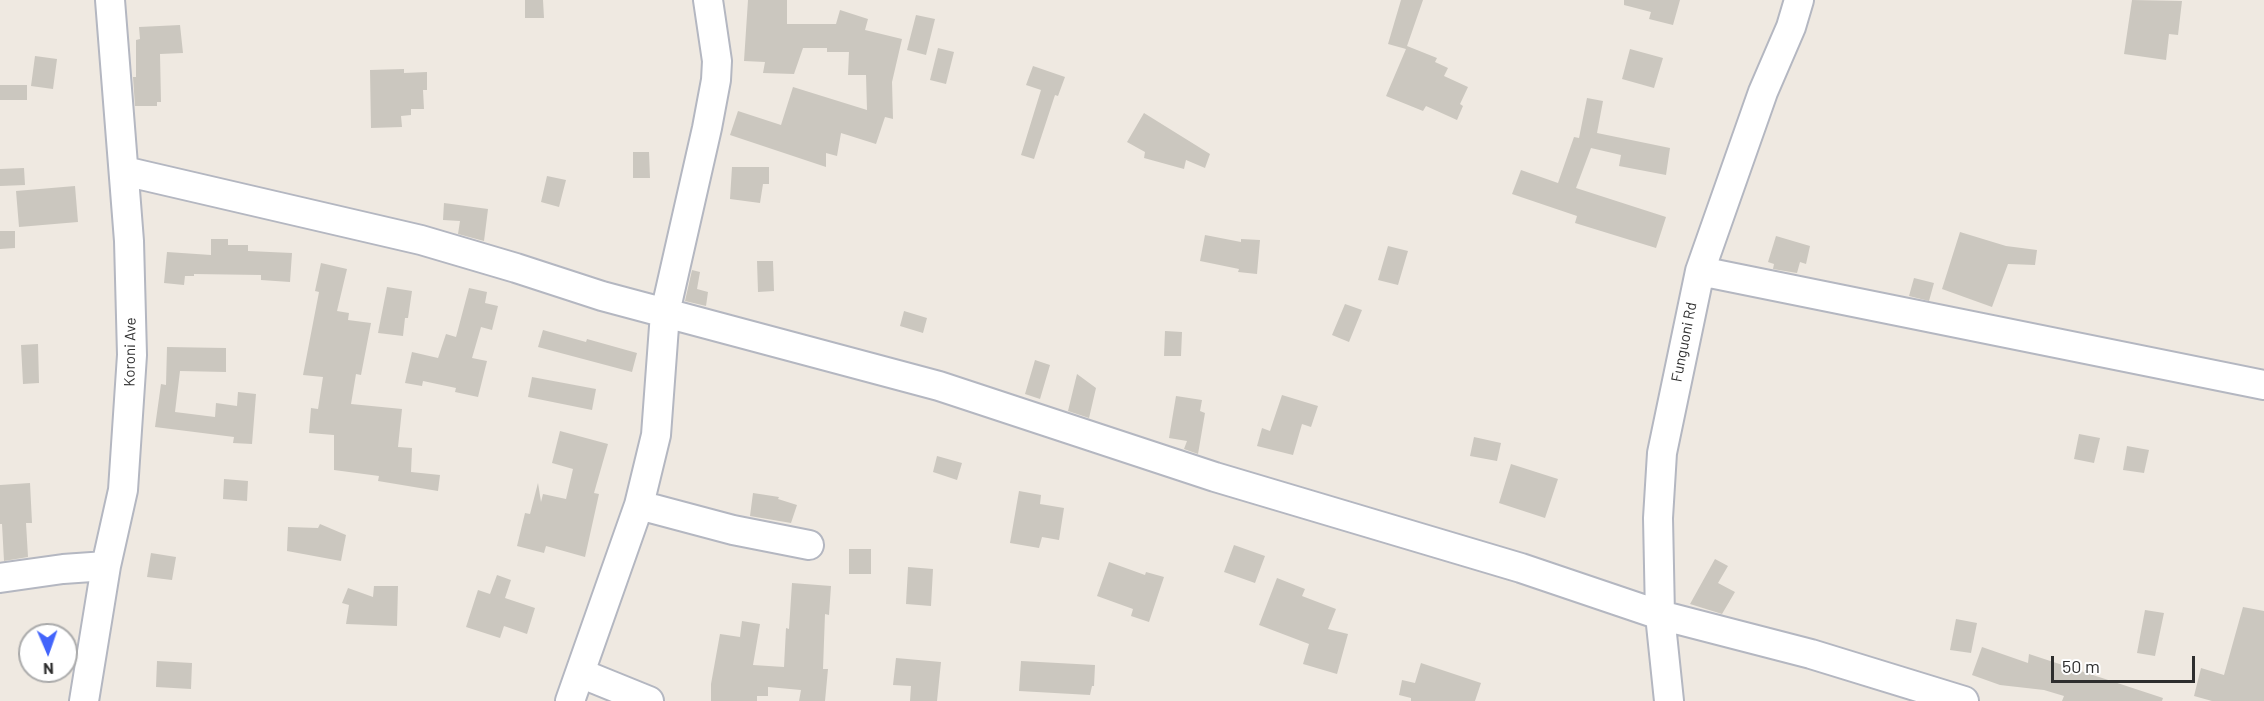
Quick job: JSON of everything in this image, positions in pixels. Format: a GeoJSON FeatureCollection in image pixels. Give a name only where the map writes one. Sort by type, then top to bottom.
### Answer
{"type":"FeatureCollection","features":[{"type":"Feature","properties":{"kind":"street","name":"Koroni Ave"},"geometry":{"type":"LineString","coordinates":[[84,701],[106,566],[123,490],[131,366],[129,241],[110,0]]}},
{"type":"Feature","properties":{"kind":"street"},"geometry":{"type":"LineString","coordinates":[[570,701],[639,506],[656,435],[665,313],[715,88],[717,61],[708,0]]}},
{"type":"Feature","properties":{"kind":"street","name":"Funguoni Rd"},"geometry":{"type":"LineString","coordinates":[[1669,701],[1660,615],[1658,518],[1662,453],[1700,271],[1752,123],[1791,27],[1799,0]]}},
{"type":"Feature","properties":{"kind":"street"},"geometry":{"type":"LineString","coordinates":[[124,171],[421,240],[602,296],[819,352],[939,386],[1215,477],[1521,568],[1660,615],[1811,654],[1964,701]]}},
{"type":"Feature","properties":{"kind":"street"},"geometry":{"type":"LineString","coordinates":[[1700,271],[2264,385]]}},
{"type":"Feature","properties":{"kind":"street"},"geometry":{"type":"LineString","coordinates":[[639,506],[733,530],[809,544]]}},
{"type":"Feature","properties":{"kind":"street"},"geometry":{"type":"LineString","coordinates":[[0,578],[63,569],[106,566]]}},
{"type":"Feature","properties":{"kind":"street"},"geometry":{"type":"LineString","coordinates":[[580,673],[649,701]]}},
{"type":"Feature","properties":{"kind":"building"},"geometry":{"type":"Polygon","coordinates":[[[525,0],[543,0],[544,18],[525,18],[525,0]]]}},
{"type":"Feature","properties":{"kind":"building"},"geometry":{"type":"Polygon","coordinates":[[[748,0],[787,0],[787,24],[836,24],[840,10],[868,19],[865,30],[902,39],[892,82],[893,119],[885,117],[876,144],[841,133],[837,156],[826,153],[826,167],[730,135],[738,111],[781,125],[793,87],[867,110],[866,75],[848,75],[849,52],[827,52],[827,48],[803,48],[794,74],[763,73],[765,62],[744,61],[748,0]]]}},
{"type":"Feature","properties":{"kind":"building"},"geometry":{"type":"Polygon","coordinates":[[[1401,0],[1423,0],[1407,46],[1437,58],[1435,62],[1448,68],[1444,76],[1468,87],[1460,104],[1463,106],[1457,120],[1426,106],[1423,111],[1386,96],[1406,49],[1388,44],[1401,0]]]}},
{"type":"Feature","properties":{"kind":"building"},"geometry":{"type":"Polygon","coordinates":[[[1624,0],[1680,0],[1673,25],[1649,19],[1651,12],[1624,5],[1624,0]]]}},
{"type":"Feature","properties":{"kind":"building"},"geometry":{"type":"Polygon","coordinates":[[[2132,0],[2182,1],[2178,35],[2169,34],[2166,60],[2124,54],[2132,0]]]}},
{"type":"Feature","properties":{"kind":"building"},"geometry":{"type":"Polygon","coordinates":[[[916,15],[935,19],[926,55],[907,50],[916,15]]]}},
{"type":"Feature","properties":{"kind":"building"},"geometry":{"type":"Polygon","coordinates":[[[180,25],[183,53],[160,54],[161,102],[157,102],[157,106],[135,106],[133,77],[136,77],[136,40],[140,39],[139,27],[180,25]]]}},
{"type":"Feature","properties":{"kind":"building"},"geometry":{"type":"Polygon","coordinates":[[[938,48],[954,52],[946,84],[930,80],[938,48]]]}},
{"type":"Feature","properties":{"kind":"building"},"geometry":{"type":"Polygon","coordinates":[[[1630,49],[1663,58],[1654,88],[1622,79],[1630,49]]]}},
{"type":"Feature","properties":{"kind":"building"},"geometry":{"type":"Polygon","coordinates":[[[35,56],[57,59],[53,89],[31,86],[35,56]]]}},
{"type":"Feature","properties":{"kind":"building"},"geometry":{"type":"Polygon","coordinates":[[[1033,66],[1065,77],[1058,96],[1055,95],[1034,159],[1021,155],[1041,90],[1026,85],[1033,66]]]}},
{"type":"Feature","properties":{"kind":"building"},"geometry":{"type":"Polygon","coordinates":[[[404,69],[404,73],[427,72],[427,90],[423,90],[424,109],[411,109],[411,115],[401,116],[402,127],[371,128],[370,70],[404,69]]]}},
{"type":"Feature","properties":{"kind":"building"},"geometry":{"type":"Polygon","coordinates":[[[0,85],[27,85],[27,100],[0,100],[0,85]]]}},
{"type":"Feature","properties":{"kind":"building"},"geometry":{"type":"Polygon","coordinates":[[[1587,98],[1603,101],[1597,133],[1670,148],[1666,175],[1619,166],[1621,155],[1591,148],[1576,188],[1666,217],[1656,248],[1575,223],[1577,216],[1512,194],[1521,170],[1558,183],[1574,137],[1579,138],[1587,98]]]}},
{"type":"Feature","properties":{"kind":"building"},"geometry":{"type":"Polygon","coordinates":[[[1144,113],[1210,154],[1205,168],[1186,160],[1184,169],[1144,158],[1145,152],[1127,142],[1144,113]]]}},
{"type":"Feature","properties":{"kind":"building"},"geometry":{"type":"Polygon","coordinates":[[[633,152],[649,152],[650,178],[633,178],[633,152]]]}},
{"type":"Feature","properties":{"kind":"building"},"geometry":{"type":"Polygon","coordinates":[[[732,167],[769,167],[769,184],[763,184],[760,203],[730,199],[732,167]]]}},
{"type":"Feature","properties":{"kind":"building"},"geometry":{"type":"Polygon","coordinates":[[[24,168],[25,185],[0,186],[0,169],[24,168]]]}},
{"type":"Feature","properties":{"kind":"building"},"geometry":{"type":"Polygon","coordinates":[[[547,176],[566,180],[559,207],[541,202],[547,176]]]}},
{"type":"Feature","properties":{"kind":"building"},"geometry":{"type":"Polygon","coordinates":[[[75,186],[78,222],[19,227],[16,191],[75,186]]]}},
{"type":"Feature","properties":{"kind":"building"},"geometry":{"type":"Polygon","coordinates":[[[444,203],[488,209],[484,241],[458,234],[460,221],[443,220],[444,203]]]}},
{"type":"Feature","properties":{"kind":"building"},"geometry":{"type":"Polygon","coordinates":[[[0,231],[15,231],[15,248],[0,249],[0,231]]]}},
{"type":"Feature","properties":{"kind":"building"},"geometry":{"type":"Polygon","coordinates":[[[1960,232],[2006,246],[2037,250],[2035,265],[2008,264],[1992,307],[1942,289],[1960,232]]]}},
{"type":"Feature","properties":{"kind":"building"},"geometry":{"type":"Polygon","coordinates":[[[1205,235],[1241,242],[1241,239],[1260,240],[1257,274],[1238,272],[1239,269],[1200,261],[1205,235]]]}},
{"type":"Feature","properties":{"kind":"building"},"geometry":{"type":"Polygon","coordinates":[[[1776,236],[1810,246],[1806,264],[1800,262],[1797,273],[1773,269],[1774,264],[1768,262],[1776,236]]]}},
{"type":"Feature","properties":{"kind":"building"},"geometry":{"type":"Polygon","coordinates":[[[211,239],[228,239],[228,245],[248,245],[248,251],[292,253],[290,282],[261,280],[261,275],[194,274],[194,276],[185,276],[184,285],[164,283],[167,252],[211,255],[211,239]]]}},
{"type":"Feature","properties":{"kind":"building"},"geometry":{"type":"Polygon","coordinates":[[[1388,246],[1408,251],[1398,285],[1378,280],[1388,246]]]}},
{"type":"Feature","properties":{"kind":"building"},"geometry":{"type":"Polygon","coordinates":[[[757,261],[773,261],[774,291],[758,292],[757,261]]]}},
{"type":"Feature","properties":{"kind":"building"},"geometry":{"type":"Polygon","coordinates":[[[321,263],[347,269],[337,311],[349,313],[348,320],[371,323],[361,375],[356,374],[351,404],[402,409],[398,447],[412,448],[411,472],[440,475],[438,491],[378,481],[379,476],[334,470],[334,435],[309,433],[311,408],[318,409],[323,377],[303,375],[319,292],[315,291],[321,263]]]}},
{"type":"Feature","properties":{"kind":"building"},"geometry":{"type":"Polygon","coordinates":[[[692,270],[700,272],[697,289],[708,292],[706,306],[685,301],[692,270]]]}},
{"type":"Feature","properties":{"kind":"building"},"geometry":{"type":"Polygon","coordinates":[[[1914,278],[1934,283],[1929,301],[1909,296],[1914,278]]]}},
{"type":"Feature","properties":{"kind":"building"},"geometry":{"type":"Polygon","coordinates":[[[387,287],[412,291],[403,336],[378,333],[387,287]]]}},
{"type":"Feature","properties":{"kind":"building"},"geometry":{"type":"Polygon","coordinates":[[[469,288],[487,292],[485,303],[498,306],[492,330],[481,327],[472,358],[487,361],[478,397],[455,392],[456,388],[423,381],[422,386],[405,383],[412,352],[438,358],[446,334],[456,337],[469,288]]]}},
{"type":"Feature","properties":{"kind":"building"},"geometry":{"type":"Polygon","coordinates":[[[1345,304],[1362,310],[1349,342],[1332,335],[1345,304]]]}},
{"type":"Feature","properties":{"kind":"building"},"geometry":{"type":"Polygon","coordinates":[[[904,311],[927,318],[923,333],[900,326],[904,311]]]}},
{"type":"Feature","properties":{"kind":"building"},"geometry":{"type":"Polygon","coordinates":[[[543,330],[637,353],[632,372],[538,347],[543,330]]]}},
{"type":"Feature","properties":{"kind":"building"},"geometry":{"type":"Polygon","coordinates":[[[1165,331],[1182,332],[1181,356],[1164,356],[1165,331]]]}},
{"type":"Feature","properties":{"kind":"building"},"geometry":{"type":"Polygon","coordinates":[[[38,344],[39,383],[23,384],[21,345],[38,344]]]}},
{"type":"Feature","properties":{"kind":"building"},"geometry":{"type":"Polygon","coordinates":[[[167,347],[226,348],[226,372],[180,371],[175,412],[215,417],[216,403],[237,406],[238,392],[256,394],[252,444],[233,443],[234,437],[155,427],[161,384],[166,385],[167,347]]]}},
{"type":"Feature","properties":{"kind":"building"},"geometry":{"type":"Polygon","coordinates":[[[1035,360],[1050,365],[1040,399],[1025,394],[1035,360]]]}},
{"type":"Feature","properties":{"kind":"building"},"geometry":{"type":"Polygon","coordinates":[[[1077,374],[1096,388],[1089,418],[1068,411],[1077,374]]]}},
{"type":"Feature","properties":{"kind":"building"},"geometry":{"type":"Polygon","coordinates":[[[532,377],[596,389],[592,410],[528,397],[532,377]]]}},
{"type":"Feature","properties":{"kind":"building"},"geometry":{"type":"Polygon","coordinates":[[[1282,395],[1318,406],[1311,427],[1302,424],[1293,455],[1257,446],[1262,428],[1270,431],[1282,395]]]}},
{"type":"Feature","properties":{"kind":"building"},"geometry":{"type":"Polygon","coordinates":[[[1176,396],[1202,400],[1200,411],[1205,413],[1198,454],[1184,449],[1187,441],[1169,438],[1176,396]]]}},
{"type":"Feature","properties":{"kind":"building"},"geometry":{"type":"Polygon","coordinates":[[[560,431],[608,444],[594,493],[599,494],[585,557],[546,546],[544,553],[517,546],[525,513],[530,514],[538,483],[541,502],[543,494],[566,499],[573,469],[552,463],[560,431]]]}},
{"type":"Feature","properties":{"kind":"building"},"geometry":{"type":"Polygon","coordinates":[[[2079,434],[2100,438],[2094,463],[2074,459],[2079,434]]]}},
{"type":"Feature","properties":{"kind":"building"},"geometry":{"type":"Polygon","coordinates":[[[1474,437],[1501,443],[1497,461],[1470,456],[1474,437]]]}},
{"type":"Feature","properties":{"kind":"building"},"geometry":{"type":"Polygon","coordinates":[[[2127,446],[2149,450],[2144,473],[2123,470],[2127,446]]]}},
{"type":"Feature","properties":{"kind":"building"},"geometry":{"type":"Polygon","coordinates":[[[937,456],[962,463],[957,480],[933,472],[937,456]]]}},
{"type":"Feature","properties":{"kind":"building"},"geometry":{"type":"Polygon","coordinates":[[[1511,464],[1558,479],[1545,518],[1499,503],[1511,464]]]}},
{"type":"Feature","properties":{"kind":"building"},"geometry":{"type":"Polygon","coordinates":[[[224,479],[248,481],[247,501],[223,499],[224,479]]]}},
{"type":"Feature","properties":{"kind":"building"},"geometry":{"type":"Polygon","coordinates":[[[30,483],[32,523],[26,523],[28,557],[4,561],[2,524],[0,524],[0,485],[30,483]]]}},
{"type":"Feature","properties":{"kind":"building"},"geometry":{"type":"Polygon","coordinates":[[[1019,491],[1041,495],[1040,504],[1064,508],[1059,540],[1042,537],[1039,548],[1010,543],[1019,491]]]}},
{"type":"Feature","properties":{"kind":"building"},"geometry":{"type":"Polygon","coordinates":[[[753,493],[779,497],[778,499],[797,505],[791,523],[750,516],[753,493]]]}},
{"type":"Feature","properties":{"kind":"building"},"geometry":{"type":"Polygon","coordinates":[[[320,524],[346,535],[341,561],[287,551],[288,527],[318,528],[320,524]]]}},
{"type":"Feature","properties":{"kind":"building"},"geometry":{"type":"Polygon","coordinates":[[[1234,545],[1265,556],[1255,583],[1224,572],[1234,545]]]}},
{"type":"Feature","properties":{"kind":"building"},"geometry":{"type":"Polygon","coordinates":[[[849,549],[871,549],[871,574],[849,574],[849,549]]]}},
{"type":"Feature","properties":{"kind":"building"},"geometry":{"type":"Polygon","coordinates":[[[151,553],[176,557],[172,580],[147,577],[151,553]]]}},
{"type":"Feature","properties":{"kind":"building"},"geometry":{"type":"Polygon","coordinates":[[[1715,559],[1728,566],[1718,583],[1735,592],[1722,614],[1690,604],[1715,559]]]}},
{"type":"Feature","properties":{"kind":"building"},"geometry":{"type":"Polygon","coordinates":[[[1109,562],[1145,575],[1146,572],[1164,577],[1149,622],[1131,616],[1133,609],[1097,596],[1109,562]]]}},
{"type":"Feature","properties":{"kind":"building"},"geometry":{"type":"Polygon","coordinates":[[[908,567],[933,569],[931,606],[906,604],[908,567]]]}},
{"type":"Feature","properties":{"kind":"building"},"geometry":{"type":"Polygon","coordinates":[[[497,575],[511,580],[505,598],[535,608],[527,634],[504,626],[500,638],[466,627],[478,590],[490,594],[497,575]]]}},
{"type":"Feature","properties":{"kind":"building"},"geometry":{"type":"Polygon","coordinates":[[[1277,578],[1305,589],[1302,596],[1336,609],[1328,629],[1348,634],[1337,674],[1303,664],[1309,644],[1259,625],[1277,578]]]}},
{"type":"Feature","properties":{"kind":"building"},"geometry":{"type":"Polygon","coordinates":[[[792,583],[831,586],[829,615],[825,614],[823,669],[828,669],[825,701],[799,701],[801,690],[768,687],[768,696],[757,696],[757,701],[711,701],[711,684],[720,634],[740,637],[742,621],[760,624],[753,665],[784,667],[792,583]]]}},
{"type":"Feature","properties":{"kind":"building"},"geometry":{"type":"Polygon","coordinates":[[[374,586],[398,586],[397,626],[346,624],[349,605],[342,603],[348,588],[373,597],[374,586]]]}},
{"type":"Feature","properties":{"kind":"building"},"geometry":{"type":"Polygon","coordinates":[[[2243,607],[2264,611],[2264,701],[2212,701],[2194,696],[2201,668],[2224,675],[2243,607]]]}},
{"type":"Feature","properties":{"kind":"building"},"geometry":{"type":"Polygon","coordinates":[[[2145,610],[2164,613],[2155,656],[2137,653],[2145,610]]]}},
{"type":"Feature","properties":{"kind":"building"},"geometry":{"type":"Polygon","coordinates":[[[1956,619],[1977,623],[1971,653],[1950,650],[1956,619]]]}},
{"type":"Feature","properties":{"kind":"building"},"geometry":{"type":"Polygon","coordinates":[[[1982,647],[2028,663],[2029,654],[2163,698],[2162,701],[2062,701],[2064,696],[2044,690],[2000,685],[1972,675],[1982,647]]]}},
{"type":"Feature","properties":{"kind":"building"},"geometry":{"type":"Polygon","coordinates":[[[896,658],[941,662],[937,701],[910,701],[911,686],[893,685],[896,658]]]}},
{"type":"Feature","properties":{"kind":"building"},"geometry":{"type":"Polygon","coordinates":[[[157,661],[192,663],[191,689],[156,687],[157,661]]]}},
{"type":"Feature","properties":{"kind":"building"},"geometry":{"type":"Polygon","coordinates":[[[1021,661],[1095,665],[1094,686],[1092,686],[1090,695],[1019,691],[1021,661]]]}},
{"type":"Feature","properties":{"kind":"building"},"geometry":{"type":"Polygon","coordinates":[[[1421,663],[1481,683],[1475,701],[1411,701],[1411,698],[1399,695],[1402,680],[1415,683],[1421,663]]]}}]}
